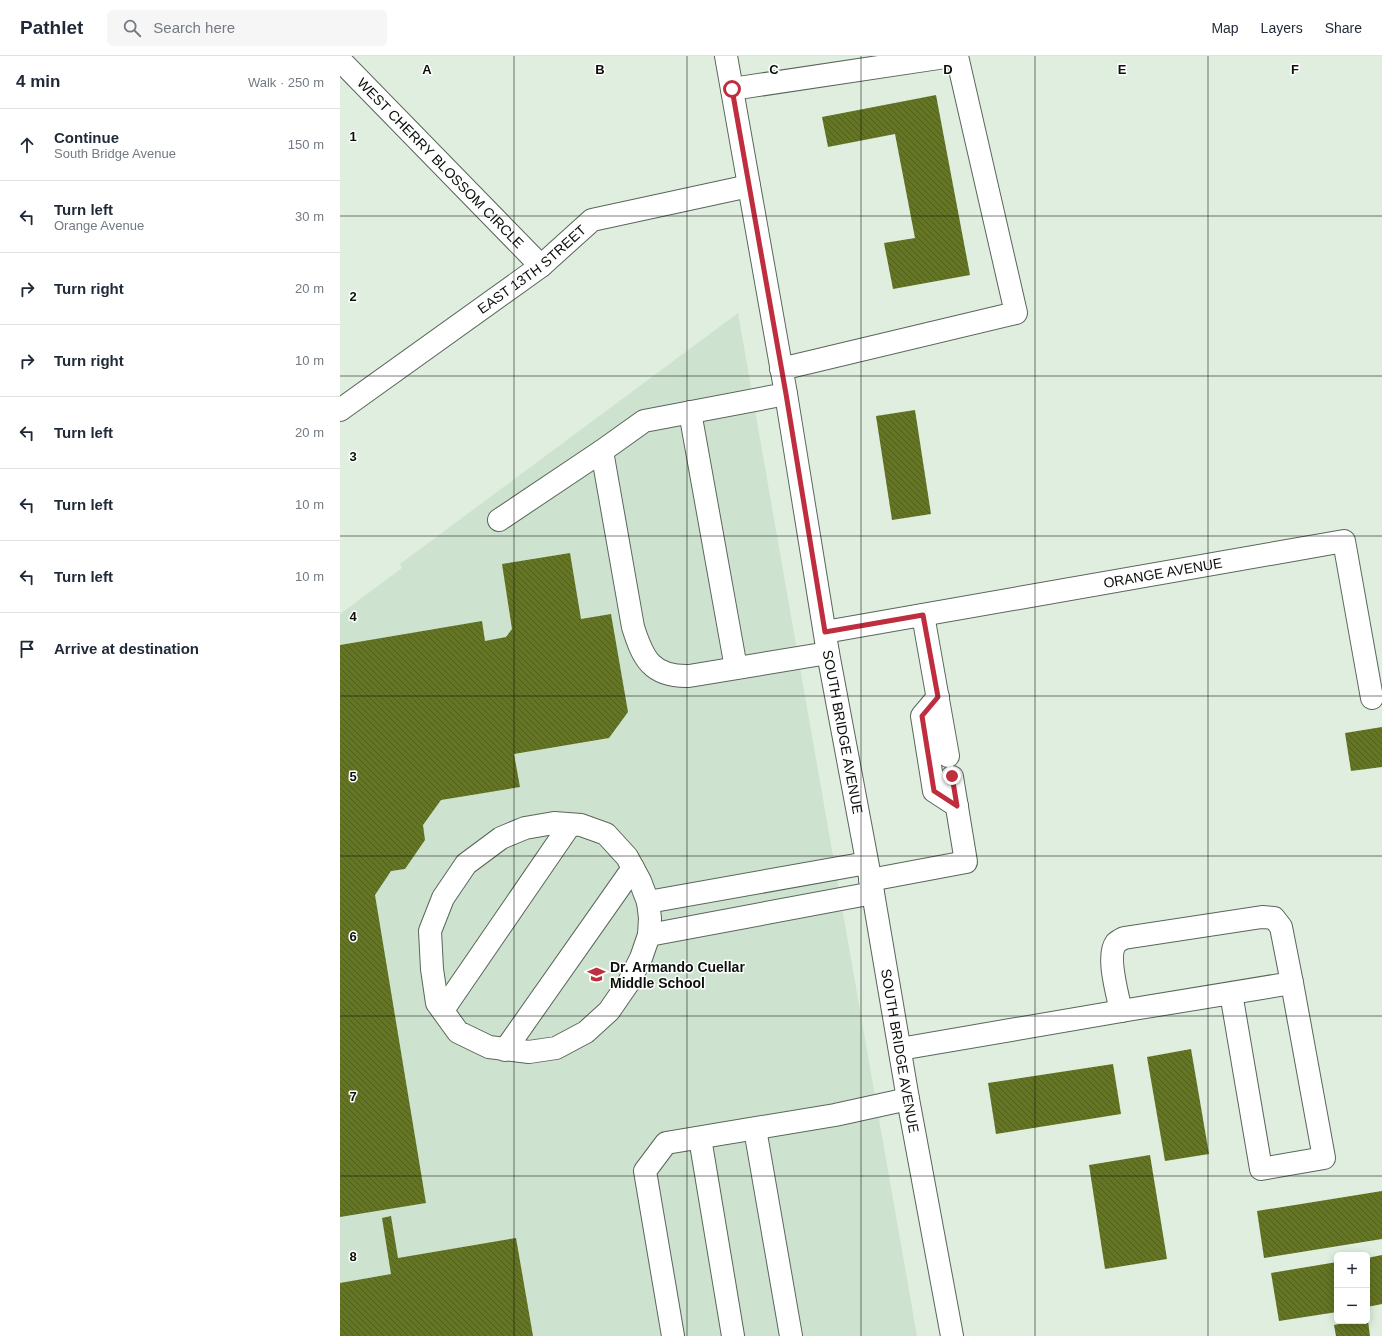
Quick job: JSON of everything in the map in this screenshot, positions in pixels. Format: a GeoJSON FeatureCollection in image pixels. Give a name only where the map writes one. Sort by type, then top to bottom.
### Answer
{"type":"FeatureCollection","features":[{"type":"Feature","properties":{"kind":"street","name":"SOUTH BRIDGE AVENUE"},"geometry":{"type":"LineString","coordinates":[[726,56],[786,394],[828,653],[952,1336]]}},
{"type":"Feature","properties":{"kind":"street"},"geometry":{"type":"LineString","coordinates":[[732,89],[952,56]]}},
{"type":"Feature","properties":{"kind":"street"},"geometry":{"type":"LineString","coordinates":[[781,369],[1016,313],[957,56]]}},
{"type":"Feature","properties":{"kind":"street","name":"WEST CHERRY BLOSSOM CIRCLE"},"geometry":{"type":"LineString","coordinates":[[340,60],[541,266]]}},
{"type":"Feature","properties":{"kind":"street","name":"EAST 13TH STREET"},"geometry":{"type":"LineString","coordinates":[[340,410],[541,266],[592,220],[749,186]]}},
{"type":"Feature","properties":{"kind":"street"},"geometry":{"type":"LineString","coordinates":[[499,520],[644,421],[786,394]]}},
{"type":"Feature","properties":{"kind":"street"},"geometry":{"type":"LineString","coordinates":[[690,412],[736,668]]}},
{"type":"Feature","properties":{"kind":"street"},"geometry":{"type":"LineString","coordinates":[[602,451],[633,626],[640,647],[651,664],[660,671],[675,676],[690,676],[828,653]]}},
{"type":"Feature","properties":{"kind":"street","name":"ORANGE AVENUE"},"geometry":{"type":"LineString","coordinates":[[825,632],[1344,541],[1372,698]]}},
{"type":"Feature","properties":{"kind":"street"},"geometry":{"type":"LineString","coordinates":[[648,902],[870,878],[966,862],[923,615]]}},
{"type":"Feature","properties":{"kind":"street"},"geometry":{"type":"LineString","coordinates":[[938,697],[922,716],[934,791],[957,806]]}},
{"type":"Feature","properties":{"kind":"street"},"geometry":{"type":"LineString","coordinates":[[554,823],[581,825],[606,834],[627,857],[633,868],[648,902],[650,918],[649,935],[641,958],[629,982],[610,1011],[586,1032],[556,1048],[528,1052],[489,1047],[458,1032],[437,1003],[432,969],[430,931],[443,898],[466,864],[501,838],[525,828],[554,823]]}},
{"type":"Feature","properties":{"kind":"street"},"geometry":{"type":"LineString","coordinates":[[443,1010],[570,824]]}},
{"type":"Feature","properties":{"kind":"street"},"geometry":{"type":"LineString","coordinates":[[505,1050],[633,868]]}},
{"type":"Feature","properties":{"kind":"street"},"geometry":{"type":"LineString","coordinates":[[649,935],[870,878]]}},
{"type":"Feature","properties":{"kind":"street"},"geometry":{"type":"LineString","coordinates":[[1121,1011],[1112,952],[1116,943],[1124,938],[1262,917],[1274,918],[1281,927],[1324,1158],[1261,1169],[1231,993]]}},
{"type":"Feature","properties":{"kind":"street"},"geometry":{"type":"LineString","coordinates":[[900,1049],[1292,983]]}},
{"type":"Feature","properties":{"kind":"street"},"geometry":{"type":"LineString","coordinates":[[673,1336],[645,1171],[666,1143],[836,1115],[908,1099]]}},
{"type":"Feature","properties":{"kind":"street"},"geometry":{"type":"LineString","coordinates":[[755,1129],[791,1336]]}},
{"type":"Feature","properties":{"kind":"street"},"geometry":{"type":"LineString","coordinates":[[700,1138],[733,1336]]}},
{"type":"Feature","properties":{"kind":"shaded area","name":"Dr. Armando Cuellar Middle School"},"geometry":{"type":"Polygon","coordinates":[[[738,313],[917,1336],[340,1336],[340,614],[402,568],[400,564],[738,313]]]}},
{"type":"Feature","properties":{"kind":"building"},"geometry":{"type":"Polygon","coordinates":[[[936,95],[970,275],[893,289],[884,243],[915,238],[895,134],[828,147],[822,117],[936,95]]]}},
{"type":"Feature","properties":{"kind":"building"},"geometry":{"type":"Polygon","coordinates":[[[915,410],[931,514],[892,520],[876,416],[915,410]]]}},
{"type":"Feature","properties":{"kind":"building"},"geometry":{"type":"Polygon","coordinates":[[[570,553],[581,619],[611,614],[628,712],[609,738],[514,754],[520,787],[441,800],[423,825],[425,840],[405,869],[391,871],[375,895],[426,1203],[340,1217],[340,645],[482,621],[485,641],[506,637],[512,629],[502,564],[570,553]]]}},
{"type":"Feature","properties":{"kind":"building"},"geometry":{"type":"Polygon","coordinates":[[[1382,727],[1382,767],[1351,771],[1345,733],[1382,727]]]}},
{"type":"Feature","properties":{"kind":"building"},"geometry":{"type":"Polygon","coordinates":[[[1191,1049],[1209,1154],[1165,1161],[1147,1057],[1191,1049]]]}},
{"type":"Feature","properties":{"kind":"building"},"geometry":{"type":"Polygon","coordinates":[[[1113,1064],[1121,1114],[996,1134],[988,1083],[1113,1064]]]}},
{"type":"Feature","properties":{"kind":"building"},"geometry":{"type":"Polygon","coordinates":[[[1150,1155],[1167,1259],[1105,1269],[1089,1165],[1150,1155]]]}},
{"type":"Feature","properties":{"kind":"building"},"geometry":{"type":"Polygon","coordinates":[[[1382,1191],[1382,1239],[1264,1258],[1257,1211],[1382,1191]]]}},
{"type":"Feature","properties":{"kind":"building"},"geometry":{"type":"Polygon","coordinates":[[[391,1216],[398,1258],[516,1238],[533,1336],[340,1336],[340,1283],[391,1274],[382,1218],[391,1216]]]}},
{"type":"Feature","properties":{"kind":"building"},"geometry":{"type":"Polygon","coordinates":[[[1382,1255],[1382,1304],[1370,1306],[1370,1288],[1370,1257],[1382,1255]]]}},
{"type":"Feature","properties":{"kind":"building"},"geometry":{"type":"Polygon","coordinates":[[[1334,1262],[1334,1312],[1279,1321],[1271,1273],[1334,1262]]]}},
{"type":"Feature","properties":{"kind":"building"},"geometry":{"type":"Polygon","coordinates":[[[1368,1324],[1370,1336],[1336,1336],[1334,1325],[1368,1324]]]}},
{"type":"Feature","properties":{"kind":"place","name":"Dr. Armando Cuellar Middle School"},"geometry":{"type":"Point","coordinates":[597,975]}},
{"type":"Feature","properties":{"kind":"route"},"geometry":{"type":"LineString","coordinates":[[732,89],[786,394],[825,632],[923,615],[938,697],[922,716],[934,791],[957,806],[952,776]]}}]}
